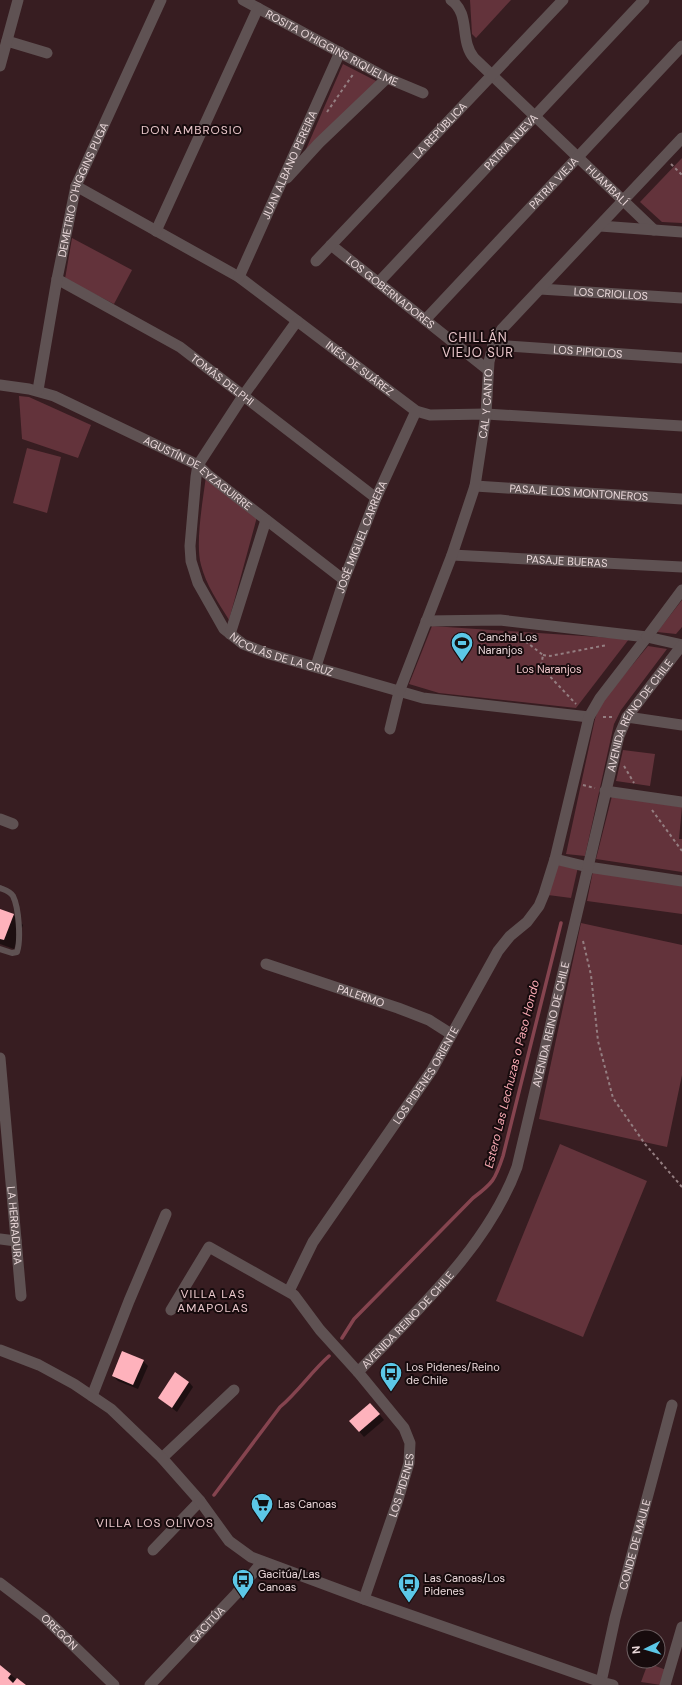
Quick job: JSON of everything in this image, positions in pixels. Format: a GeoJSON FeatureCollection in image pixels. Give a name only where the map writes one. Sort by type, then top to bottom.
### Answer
{"type":"FeatureCollection","features":[{"type":"Feature","properties":{"kind":"street"},"geometry":{"type":"LineString","coordinates":[[0,66],[18,0]]}},
{"type":"Feature","properties":{"kind":"street","name":"DEMETRIO O'HIGGINS PUGA"},"geometry":{"type":"LineString","coordinates":[[38,390],[57,279],[76,186],[160,0]]}},
{"type":"Feature","properties":{"kind":"street","name":"ROSITA O'HIGGINS RIQUELME"},"geometry":{"type":"LineString","coordinates":[[243,0],[387,78],[423,92]]}},
{"type":"Feature","properties":{"kind":"street","name":"HUAMBALÍ"},"geometry":{"type":"LineString","coordinates":[[451,0],[462,13],[466,46],[474,58],[654,230]]}},
{"type":"Feature","properties":{"kind":"street","name":"LA REPÚBLICA"},"geometry":{"type":"LineString","coordinates":[[316,261],[562,0]]}},
{"type":"Feature","properties":{"kind":"street","name":"PATRIA NUEVA"},"geometry":{"type":"LineString","coordinates":[[378,283],[644,0]]}},
{"type":"Feature","properties":{"kind":"street"},"geometry":{"type":"LineString","coordinates":[[156,231],[258,8]]}},
{"type":"Feature","properties":{"kind":"street"},"geometry":{"type":"LineString","coordinates":[[7,41],[48,53]]}},
{"type":"Feature","properties":{"kind":"street","name":"PATRIA VIEJA"},"geometry":{"type":"LineString","coordinates":[[425,320],[682,46]]}},
{"type":"Feature","properties":{"kind":"street","name":"JUAN ALBANO PEREIRA"},"geometry":{"type":"LineString","coordinates":[[239,277],[340,52]]}},
{"type":"Feature","properties":{"kind":"street"},"geometry":{"type":"LineString","coordinates":[[280,186],[319,143],[387,78]]}},
{"type":"Feature","properties":{"kind":"street","name":"CAL Y CANTO"},"geometry":{"type":"LineString","coordinates":[[390,729],[399,692],[452,555],[475,486],[486,414],[488,370],[493,345],[502,329],[682,138]]}},
{"type":"Feature","properties":{"kind":"street","name":"INÉS DE SUÁREZ"},"geometry":{"type":"LineString","coordinates":[[76,186],[239,277],[416,411],[430,415],[486,414],[682,426]]}},
{"type":"Feature","properties":{"kind":"street"},"geometry":{"type":"LineString","coordinates":[[600,226],[682,232]]}},
{"type":"Feature","properties":{"kind":"street","name":"LOS GOBERNADORES"},"geometry":{"type":"LineString","coordinates":[[331,246],[488,370]]}},
{"type":"Feature","properties":{"kind":"street","name":"TOMÁS DELPHI"},"geometry":{"type":"LineString","coordinates":[[57,279],[180,347],[376,498]]}},
{"type":"Feature","properties":{"kind":"street","name":"LOS CRIOLLOS"},"geometry":{"type":"LineString","coordinates":[[540,289],[682,298]]}},
{"type":"Feature","properties":{"kind":"street","name":"NICOLÁS DE LA CRUZ"},"geometry":{"type":"LineString","coordinates":[[297,321],[243,396],[198,465],[190,546],[190,561],[198,583],[224,629],[243,644],[266,653],[316,666],[399,692],[448,702],[589,717]]}},
{"type":"Feature","properties":{"kind":"street","name":"LOS PIPIOLOS"},"geometry":{"type":"LineString","coordinates":[[493,345],[682,358]]}},
{"type":"Feature","properties":{"kind":"street","name":"AGUSTÍN DE EYZAGUIRRE"},"geometry":{"type":"LineString","coordinates":[[0,385],[38,390],[75,405],[198,465],[207,474],[344,580]]}},
{"type":"Feature","properties":{"kind":"street","name":"JOSÉ MIGUEL CARRERA"},"geometry":{"type":"LineString","coordinates":[[316,666],[344,580],[376,498],[416,411]]}},
{"type":"Feature","properties":{"kind":"street","name":"PASAJE LOS MONTONEROS"},"geometry":{"type":"LineString","coordinates":[[475,486],[682,499]]}},
{"type":"Feature","properties":{"kind":"street"},"geometry":{"type":"LineString","coordinates":[[230,634],[266,520]]}},
{"type":"Feature","properties":{"kind":"street","name":"PASAJE BUERAS"},"geometry":{"type":"LineString","coordinates":[[452,555],[682,568]]}},
{"type":"Feature","properties":{"kind":"street"},"geometry":{"type":"LineString","coordinates":[[682,590],[600,698],[589,717],[555,859],[588,867],[682,881]]}},
{"type":"Feature","properties":{"kind":"street"},"geometry":{"type":"LineString","coordinates":[[426,621],[500,620],[647,637],[682,645]]}},
{"type":"Feature","properties":{"kind":"street","name":"AVENIDA REINO DE CHILE"},"geometry":{"type":"LineString","coordinates":[[358,1372],[472,1247],[509,1190],[517,1168],[619,736],[627,717],[682,645]]}},
{"type":"Feature","properties":{"kind":"street"},"geometry":{"type":"LineString","coordinates":[[627,717],[682,725]]}},
{"type":"Feature","properties":{"kind":"street"},"geometry":{"type":"LineString","coordinates":[[606,791],[682,802]]}},
{"type":"Feature","properties":{"kind":"street"},"geometry":{"type":"LineString","coordinates":[[0,819],[13,824]]}},
{"type":"Feature","properties":{"kind":"street","name":"LOS PIDENES ORIENTE"},"geometry":{"type":"LineString","coordinates":[[289,1291],[313,1242],[417,1094],[432,1070],[498,951],[510,936],[528,922],[539,906],[555,859]]}},
{"type":"Feature","properties":{"kind":"street","name":"PALERMO"},"geometry":{"type":"LineString","coordinates":[[266,964],[398,1008],[429,1020],[451,1034]]}},
{"type":"Feature","properties":{"kind":"street","name":"LA HERRADURA"},"geometry":{"type":"LineString","coordinates":[[0,1058],[4,1151],[16,1241],[21,1296]]}},
{"type":"Feature","properties":{"kind":"street"},"geometry":{"type":"LineString","coordinates":[[92,1396],[129,1300],[166,1214]]}},
{"type":"Feature","properties":{"kind":"street"},"geometry":{"type":"LineString","coordinates":[[0,1239],[16,1241]]}},
{"type":"Feature","properties":{"kind":"street","name":"LOS PIDENES"},"geometry":{"type":"LineString","coordinates":[[171,1310],[209,1247],[289,1291],[299,1299],[320,1330],[358,1372],[404,1428],[408,1435],[411,1450],[409,1463],[364,1599]]}},
{"type":"Feature","properties":{"kind":"street"},"geometry":{"type":"LineString","coordinates":[[0,1350],[39,1364],[92,1396],[117,1414],[162,1458],[200,1501],[229,1541],[247,1554],[262,1562],[601,1684],[613,1685]]}},
{"type":"Feature","properties":{"kind":"street"},"geometry":{"type":"LineString","coordinates":[[162,1458],[234,1390]]}},
{"type":"Feature","properties":{"kind":"street","name":"CONDE DE MAULE"},"geometry":{"type":"LineString","coordinates":[[601,1684],[615,1618],[672,1405]]}},
{"type":"Feature","properties":{"kind":"street"},"geometry":{"type":"LineString","coordinates":[[153,1550],[200,1501]]}},
{"type":"Feature","properties":{"kind":"street","name":"GACITÚA"},"geometry":{"type":"LineString","coordinates":[[150,1685],[236,1594],[262,1562]]}},
{"type":"Feature","properties":{"kind":"street","name":"OREGÓN"},"geometry":{"type":"LineString","coordinates":[[0,1583],[43,1616],[114,1685]]}},
{"type":"Feature","properties":{"kind":"street"},"geometry":{"type":"LineString","coordinates":[[665,1685],[682,1626]]}},
{"type":"Feature","properties":{"kind":"lane"},"geometry":{"type":"LineString","coordinates":[[0,888],[8,891],[13,896],[16,907],[20,944],[17,952],[12,953],[0,949]]}},
{"type":"Feature","properties":{"kind":"path"},"geometry":{"type":"LineString","coordinates":[[327,112],[354,73]]}},
{"type":"Feature","properties":{"kind":"path"},"geometry":{"type":"LineString","coordinates":[[500,620],[543,655],[550,656],[610,644]]}},
{"type":"Feature","properties":{"kind":"path"},"geometry":{"type":"LineString","coordinates":[[543,655],[541,667],[589,717],[627,717]]}},
{"type":"Feature","properties":{"kind":"path"},"geometry":{"type":"LineString","coordinates":[[573,783],[606,791]]}},
{"type":"Feature","properties":{"kind":"path"},"geometry":{"type":"LineString","coordinates":[[582,938],[591,975],[598,1041],[613,1098],[645,1144],[682,1187]]}},
{"type":"Feature","properties":{"kind":"green space"},"geometry":{"type":"Polygon","coordinates":[[[470,0],[511,0],[476,38],[472,34],[470,0]]]}},
{"type":"Feature","properties":{"kind":"green space"},"geometry":{"type":"Polygon","coordinates":[[[343,64],[380,83],[300,163],[343,64]]]}},
{"type":"Feature","properties":{"kind":"green space"},"geometry":{"type":"Polygon","coordinates":[[[682,158],[682,223],[662,222],[640,202],[682,158]]]}},
{"type":"Feature","properties":{"kind":"green space"},"geometry":{"type":"Polygon","coordinates":[[[72,238],[132,270],[114,304],[65,279],[72,238]]]}},
{"type":"Feature","properties":{"kind":"green space"},"geometry":{"type":"Polygon","coordinates":[[[19,396],[29,397],[91,425],[78,458],[22,439],[19,396]]]}},
{"type":"Feature","properties":{"kind":"green space"},"geometry":{"type":"Polygon","coordinates":[[[27,448],[61,457],[47,513],[13,503],[27,448]]]}},
{"type":"Feature","properties":{"kind":"green space"},"geometry":{"type":"Polygon","coordinates":[[[206,476],[257,517],[229,620],[206,580],[199,556],[200,521],[206,476]]]}},
{"type":"Feature","properties":{"kind":"green space"},"geometry":{"type":"Polygon","coordinates":[[[682,600],[682,627],[676,634],[657,632],[682,600]]]}},
{"type":"Feature","properties":{"kind":"green space","name":"Los Naranjos"},"geometry":{"type":"Polygon","coordinates":[[[432,626],[629,639],[576,708],[439,693],[409,684],[432,626]]]}},
{"type":"Feature","properties":{"kind":"green space"},"geometry":{"type":"Polygon","coordinates":[[[648,646],[667,649],[621,710],[614,724],[585,856],[566,854],[595,719],[600,704],[648,646]]]}},
{"type":"Feature","properties":{"kind":"green space"},"geometry":{"type":"Polygon","coordinates":[[[623,750],[655,754],[650,786],[616,781],[623,750]]]}},
{"type":"Feature","properties":{"kind":"green space"},"geometry":{"type":"Polygon","coordinates":[[[612,796],[682,807],[679,839],[682,839],[682,872],[596,859],[612,796]]]}},
{"type":"Feature","properties":{"kind":"green space"},"geometry":{"type":"Polygon","coordinates":[[[558,864],[578,867],[571,898],[548,895],[558,864]]]}},
{"type":"Feature","properties":{"kind":"green space"},"geometry":{"type":"Polygon","coordinates":[[[593,871],[682,884],[682,914],[587,901],[593,871]]]}},
{"type":"Feature","properties":{"kind":"green space"},"geometry":{"type":"Polygon","coordinates":[[[581,923],[682,945],[682,1075],[667,1147],[539,1119],[581,923]]]}},
{"type":"Feature","properties":{"kind":"green space"},"geometry":{"type":"Polygon","coordinates":[[[560,1144],[647,1181],[583,1337],[496,1301],[560,1144]]]}},
{"type":"Feature","properties":{"kind":"green space"},"geometry":{"type":"Polygon","coordinates":[[[646,1669],[666,1670],[661,1685],[641,1682],[646,1669]]]}},
{"type":"Feature","properties":{"kind":"building"},"geometry":{"type":"Polygon","coordinates":[[[0,909],[14,914],[4,940],[0,939],[0,909]]]}},
{"type":"Feature","properties":{"kind":"building"},"geometry":{"type":"Polygon","coordinates":[[[122,1351],[144,1360],[133,1385],[112,1376],[122,1351]]]}},
{"type":"Feature","properties":{"kind":"building"},"geometry":{"type":"Polygon","coordinates":[[[175,1372],[189,1382],[172,1408],[158,1398],[175,1372]]]}},
{"type":"Feature","properties":{"kind":"building"},"geometry":{"type":"Polygon","coordinates":[[[370,1403],[380,1414],[359,1432],[349,1421],[370,1403]]]}},
{"type":"Feature","properties":{"kind":"building"},"geometry":{"type":"Polygon","coordinates":[[[0,1665],[11,1674],[8,1678],[13,1683],[17,1678],[26,1685],[0,1685],[0,1665]]]}},
{"type":"Feature","properties":{"kind":"waterway","name":"Estero Las Lechuzas o Paso Hondo"},"geometry":{"type":"LineString","coordinates":[[342,1338],[354,1319],[473,1198],[489,1184],[498,1171],[561,923]]}},
{"type":"Feature","properties":{"kind":"waterway","name":"Estero Las Lechuzas o Paso Hondo"},"geometry":{"type":"LineString","coordinates":[[214,1495],[280,1407],[329,1356]]}},
{"type":"Feature","properties":{"kind":"place","name":"Cancha Los Naranjos"},"geometry":{"type":"Point","coordinates":[462,662]}},
{"type":"Feature","properties":{"kind":"place","name":"Los Pidenes/Reino de Chile"},"geometry":{"type":"Point","coordinates":[391,1392]}},
{"type":"Feature","properties":{"kind":"place","name":"Las Canoas"},"geometry":{"type":"Point","coordinates":[262,1524]}},
{"type":"Feature","properties":{"kind":"place","name":"Gacitúa/Las Canoas"},"geometry":{"type":"Point","coordinates":[243,1600]}},
{"type":"Feature","properties":{"kind":"place","name":"Las Canoas/Los Pidenes"},"geometry":{"type":"Point","coordinates":[409,1604]}},
{"type":"Feature","properties":{"kind":"district","name":"DON AMBROSIO"},"geometry":{"type":"Point","coordinates":[192,130]}},
{"type":"Feature","properties":{"kind":"district","name":"CHILLÁN VIEJO SUR"},"geometry":{"type":"Point","coordinates":[478,344]}},
{"type":"Feature","properties":{"kind":"district","name":"VILLA LAS AMAPOLAS"},"geometry":{"type":"Point","coordinates":[213,1301]}},
{"type":"Feature","properties":{"kind":"district","name":"VILLA LOS OLIVOS"},"geometry":{"type":"Point","coordinates":[155,1523]}}]}
